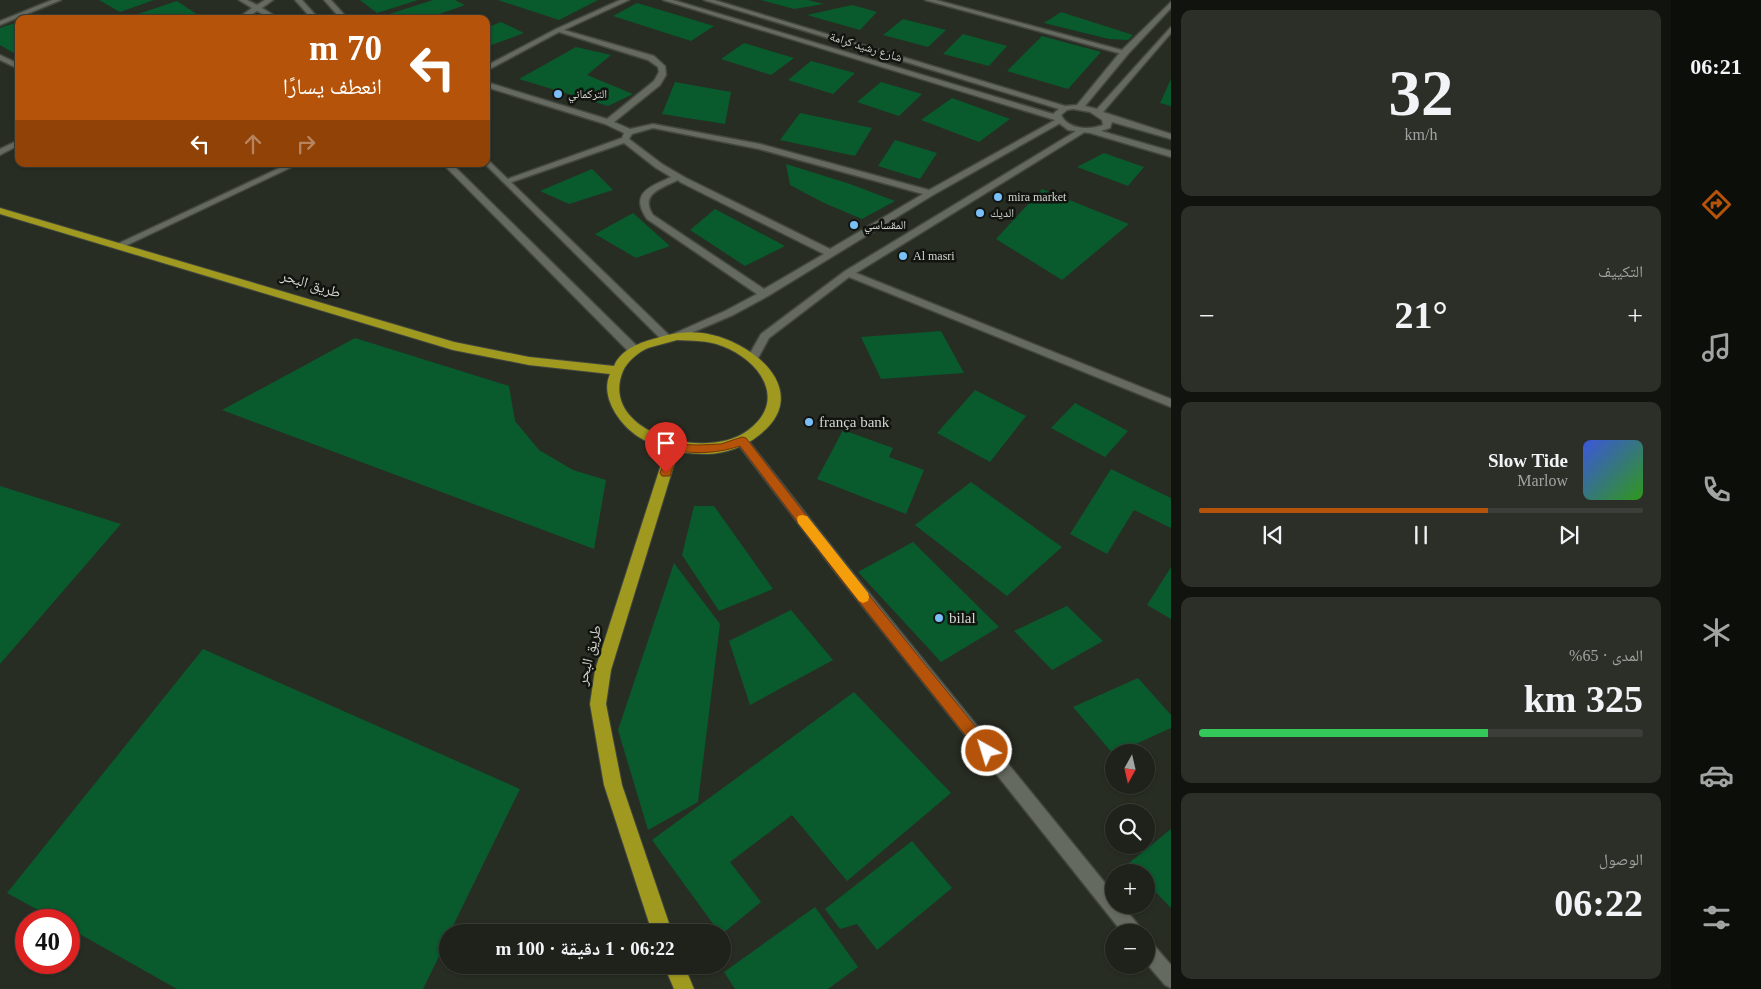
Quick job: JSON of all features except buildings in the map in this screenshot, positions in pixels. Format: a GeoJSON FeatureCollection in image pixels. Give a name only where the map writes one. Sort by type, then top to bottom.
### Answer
{"type":"FeatureCollection","features":[{"type":"Feature","properties":{"kind":"highway","name":"طريق البحر"},"geometry":{"type":"LineString","coordinates":[[0,211],[453,346],[529,361],[616,370]]}},
{"type":"Feature","properties":{"kind":"highway"},"geometry":{"type":"LineString","coordinates":[[672,337],[704,337],[730,344],[753,357],[768,373],[775,391],[773,410],[762,428],[742,441],[721,448],[698,450],[673,447],[648,437],[628,423],[616,406],[612,388],[616,370],[634,350],[672,337]]}},
{"type":"Feature","properties":{"kind":"highway","name":"طريق البحر"},"geometry":{"type":"LineString","coordinates":[[659,924],[613,785],[602,738],[598,704],[606,661],[673,447]]}},
{"type":"Feature","properties":{"kind":"highway"},"geometry":{"type":"LineString","coordinates":[[678,974],[684,989]]}},
{"type":"Feature","properties":{"kind":"street"},"geometry":{"type":"LineString","coordinates":[[20,15],[58,0]]}},
{"type":"Feature","properties":{"kind":"street"},"geometry":{"type":"LineString","coordinates":[[242,0],[269,15]]}},
{"type":"Feature","properties":{"kind":"street"},"geometry":{"type":"LineString","coordinates":[[247,15],[270,0]]}},
{"type":"Feature","properties":{"kind":"street"},"geometry":{"type":"LineString","coordinates":[[298,0],[312,15]]}},
{"type":"Feature","properties":{"kind":"street"},"geometry":{"type":"LineString","coordinates":[[327,0],[341,15]]}},
{"type":"Feature","properties":{"kind":"street"},"geometry":{"type":"LineString","coordinates":[[490,67],[558,30],[626,0]]}},
{"type":"Feature","properties":{"kind":"street","name":"شارع رشيد كرامة"},"geometry":{"type":"LineString","coordinates":[[666,0],[1058,119],[1066,125],[1089,131]]}},
{"type":"Feature","properties":{"kind":"street","name":"شارع رشيد كرامة"},"geometry":{"type":"LineString","coordinates":[[708,0],[1065,108]]}},
{"type":"Feature","properties":{"kind":"street"},"geometry":{"type":"LineString","coordinates":[[928,0],[1125,52]]}},
{"type":"Feature","properties":{"kind":"street"},"geometry":{"type":"LineString","coordinates":[[1080,107],[1125,52],[1171,4]]}},
{"type":"Feature","properties":{"kind":"street"},"geometry":{"type":"LineString","coordinates":[[0,23],[15,17]]}},
{"type":"Feature","properties":{"kind":"street"},"geometry":{"type":"LineString","coordinates":[[1101,115],[1171,29]]}},
{"type":"Feature","properties":{"kind":"street"},"geometry":{"type":"LineString","coordinates":[[558,30],[651,58],[660,63],[663,68],[664,73],[657,83],[608,122]]}},
{"type":"Feature","properties":{"kind":"street"},"geometry":{"type":"LineString","coordinates":[[0,57],[15,65]]}},
{"type":"Feature","properties":{"kind":"street"},"geometry":{"type":"LineString","coordinates":[[490,85],[608,122],[678,177],[830,253]]}},
{"type":"Feature","properties":{"kind":"street"},"geometry":{"type":"LineString","coordinates":[[490,164],[506,182],[672,337],[729,313],[764,294],[930,193],[1058,119],[1057,114],[1065,108],[1080,107],[1171,137]]}},
{"type":"Feature","properties":{"kind":"street"},"geometry":{"type":"LineString","coordinates":[[753,357],[765,336],[848,273],[1089,131],[1106,126],[1108,122],[1101,115]]}},
{"type":"Feature","properties":{"kind":"street"},"geometry":{"type":"LineString","coordinates":[[506,182],[653,126],[711,136],[822,163],[930,193]]}},
{"type":"Feature","properties":{"kind":"street"},"geometry":{"type":"LineString","coordinates":[[1089,131],[1171,154]]}},
{"type":"Feature","properties":{"kind":"street"},"geometry":{"type":"LineString","coordinates":[[0,152],[15,144]]}},
{"type":"Feature","properties":{"kind":"street"},"geometry":{"type":"LineString","coordinates":[[118,246],[288,167]]}},
{"type":"Feature","properties":{"kind":"street"},"geometry":{"type":"LineString","coordinates":[[450,167],[634,350]]}},
{"type":"Feature","properties":{"kind":"street"},"geometry":{"type":"LineString","coordinates":[[678,177],[647,193],[643,201],[645,211],[650,217],[764,294]]}},
{"type":"Feature","properties":{"kind":"street"},"geometry":{"type":"LineString","coordinates":[[848,273],[1171,403]]}},
{"type":"Feature","properties":{"kind":"street"},"geometry":{"type":"LineString","coordinates":[[742,441],[842,570],[1127,924]]}},
{"type":"Feature","properties":{"kind":"street"},"geometry":{"type":"LineString","coordinates":[[1155,959],[1171,979]]}},
{"type":"Feature","properties":{"kind":"slow traffic"},"geometry":{"type":"LineString","coordinates":[[802,519],[863,597]]}},
{"type":"Feature","properties":{"kind":"place","name":"التركماني"},"geometry":{"type":"Point","coordinates":[558,94]}},
{"type":"Feature","properties":{"kind":"place","name":"mira market"},"geometry":{"type":"Point","coordinates":[998,197]}},
{"type":"Feature","properties":{"kind":"place","name":"الديك"},"geometry":{"type":"Point","coordinates":[980,213]}},
{"type":"Feature","properties":{"kind":"place","name":"المقساسي"},"geometry":{"type":"Point","coordinates":[854,225]}},
{"type":"Feature","properties":{"kind":"place","name":"Al masri"},"geometry":{"type":"Point","coordinates":[903,256]}},
{"type":"Feature","properties":{"kind":"place","name":"frança bank"},"geometry":{"type":"Point","coordinates":[809,422]}},
{"type":"Feature","properties":{"kind":"place","name":"bilal"},"geometry":{"type":"Point","coordinates":[939,618]}},
{"type":"Feature","properties":{"kind":"route"},"geometry":{"type":"LineString","coordinates":[[666,473],[673,447],[698,450],[721,448],[742,441],[842,570],[987,751]]}}]}
